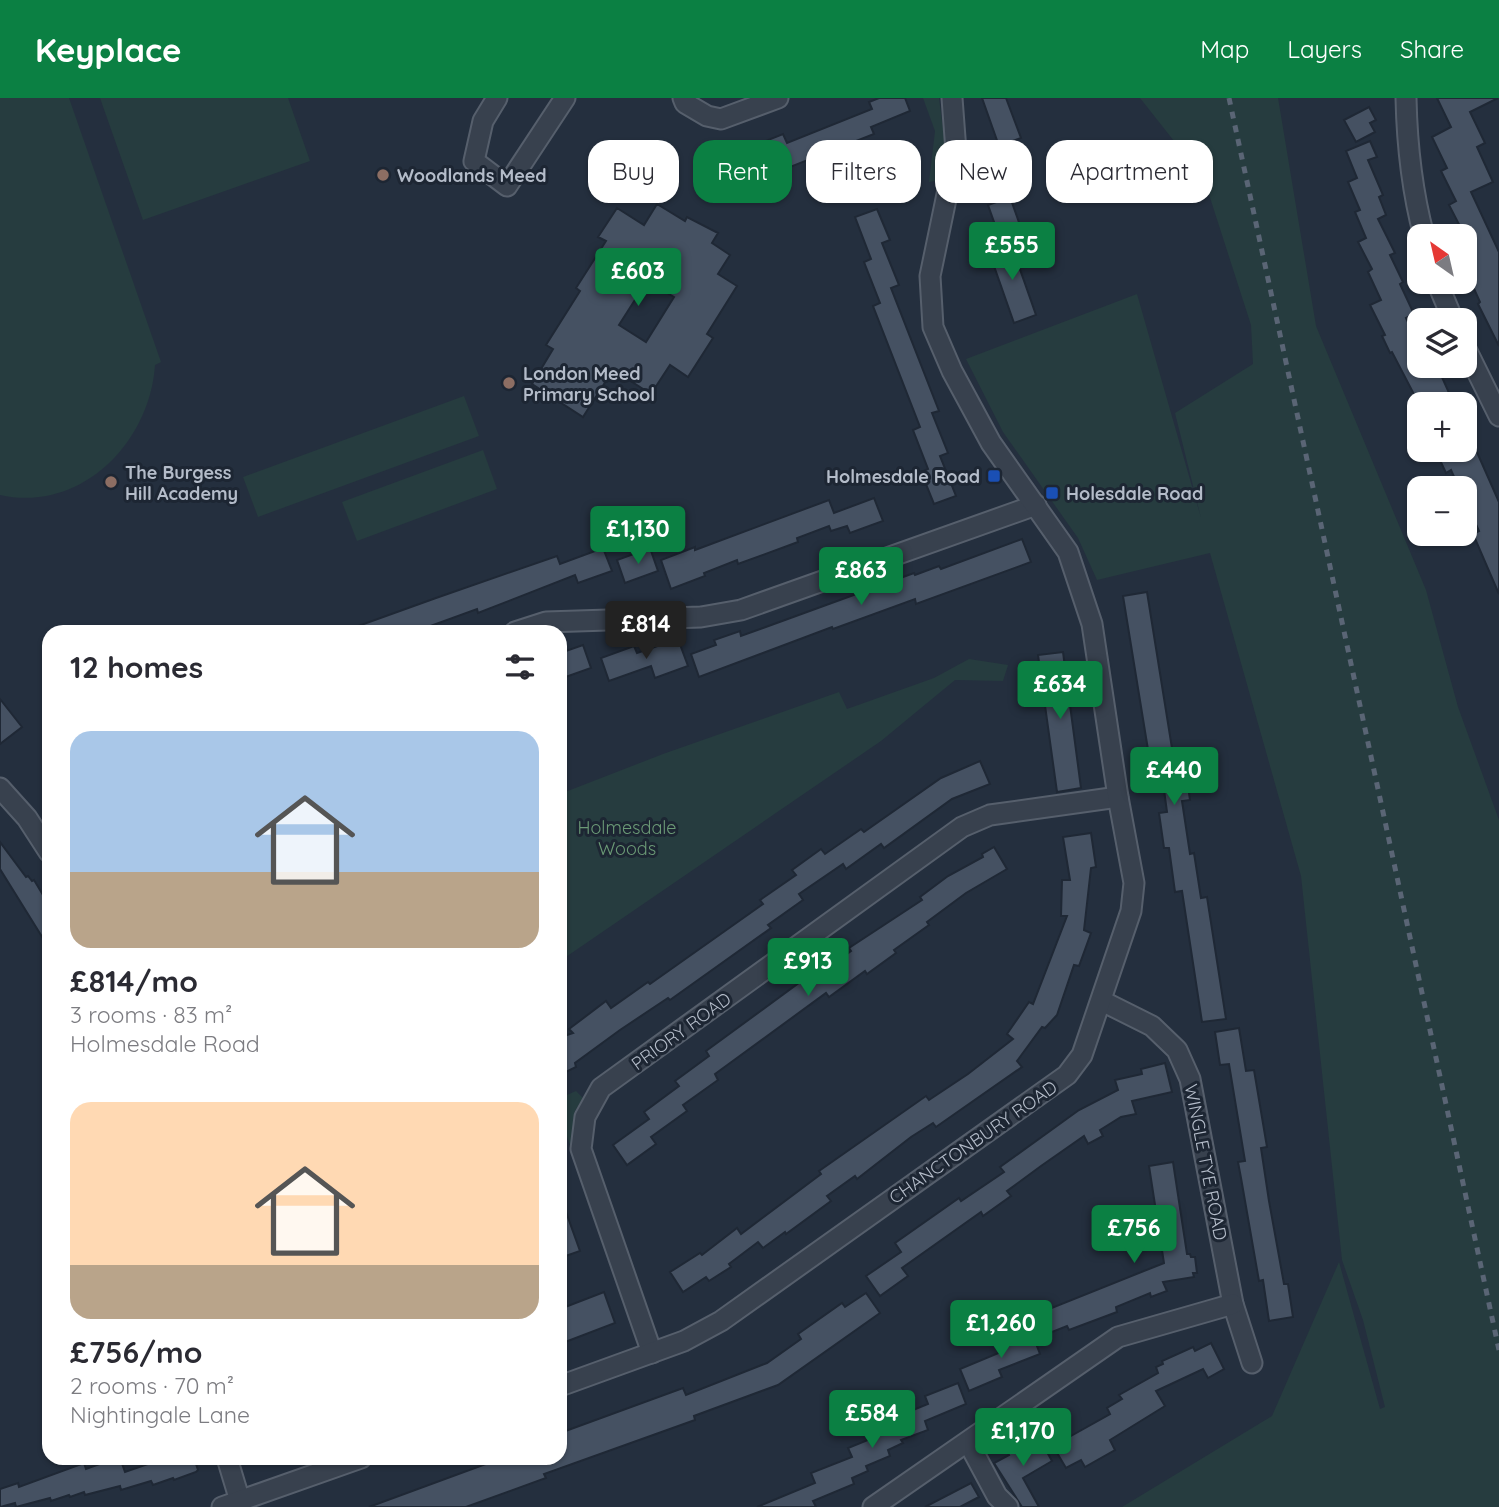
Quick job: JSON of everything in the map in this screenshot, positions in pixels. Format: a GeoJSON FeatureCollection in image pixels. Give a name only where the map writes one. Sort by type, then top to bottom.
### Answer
{"type":"FeatureCollection","features":[{"type":"Feature","properties":{"kind":"street"},"geometry":{"type":"LineString","coordinates":[[497,98],[483,121],[474,161],[507,186],[565,98]]}},
{"type":"Feature","properties":{"kind":"street"},"geometry":{"type":"LineString","coordinates":[[682,98],[685,103],[707,116],[721,119],[778,98]]}},
{"type":"Feature","properties":{"kind":"street","name":"CHANCTONBURY ROAD"},"geometry":{"type":"LineString","coordinates":[[567,1383],[684,1341],[721,1321],[1067,1075],[1082,1055],[1131,911],[1134,883],[1088,608],[1068,552],[991,443],[952,371],[933,327],[930,276],[956,151],[952,98]]}},
{"type":"Feature","properties":{"kind":"street"},"geometry":{"type":"LineString","coordinates":[[1406,98],[1406,131],[1415,204],[1421,224]]}},
{"type":"Feature","properties":{"kind":"street"},"geometry":{"type":"LineString","coordinates":[[1477,371],[1499,416]]}},
{"type":"Feature","properties":{"kind":"street"},"geometry":{"type":"LineString","coordinates":[[537,625],[546,622],[701,617],[741,610],[1036,505]]}},
{"type":"Feature","properties":{"kind":"street"},"geometry":{"type":"LineString","coordinates":[[0,788],[27,818],[42,841]]}},
{"type":"Feature","properties":{"kind":"street","name":"PRIORY ROAD"},"geometry":{"type":"LineString","coordinates":[[652,1353],[581,1149],[585,1117],[601,1088],[962,827],[990,815],[1118,797]]}},
{"type":"Feature","properties":{"kind":"street","name":"WINGLE TYE ROAD"},"geometry":{"type":"LineString","coordinates":[[1102,1001],[1153,1026],[1177,1050],[1190,1079],[1233,1304],[1252,1363]]}},
{"type":"Feature","properties":{"kind":"street"},"geometry":{"type":"LineString","coordinates":[[873,1507],[1118,1337],[1233,1304]]}},
{"type":"Feature","properties":{"kind":"street"},"geometry":{"type":"LineString","coordinates":[[968,1442],[997,1496],[1008,1507]]}},
{"type":"Feature","properties":{"kind":"street"},"geometry":{"type":"LineString","coordinates":[[228,1465],[231,1504],[340,1465]]}},
{"type":"Feature","properties":{"kind":"green space"},"geometry":{"type":"Polygon","coordinates":[[[0,98],[69,98],[161,362],[155,365],[150,393],[140,420],[125,445],[106,466],[84,482],[58,493],[30,498],[0,495],[0,98]]]}},
{"type":"Feature","properties":{"kind":"green space"},"geometry":{"type":"Polygon","coordinates":[[[100,98],[288,98],[310,161],[143,220],[100,98]]]}},
{"type":"Feature","properties":{"kind":"green space"},"geometry":{"type":"Polygon","coordinates":[[[923,98],[939,98],[944,140],[935,140],[935,181],[929,182],[935,131],[923,98]]]}},
{"type":"Feature","properties":{"kind":"green space"},"geometry":{"type":"Polygon","coordinates":[[[1140,98],[1278,98],[1316,326],[1426,590],[1458,707],[1499,820],[1499,1507],[1122,1507],[1272,1416],[1339,1262],[1380,1409],[1385,1407],[1363,1320],[1342,1260],[1301,876],[1210,553],[1097,580],[1078,538],[1003,432],[966,359],[1137,294],[1201,518],[1175,413],[1253,364],[1251,325],[1212,203],[1213,140],[1173,140],[1140,98]]]}},
{"type":"Feature","properties":{"kind":"green space"},"geometry":{"type":"Polygon","coordinates":[[[464,396],[479,436],[258,517],[243,477],[464,396]]]}},
{"type":"Feature","properties":{"kind":"green space"},"geometry":{"type":"Polygon","coordinates":[[[483,450],[497,489],[357,541],[342,502],[483,450]]]}},
{"type":"Feature","properties":{"kind":"green space","name":"Holmesdale Woods"},"geometry":{"type":"Polygon","coordinates":[[[969,659],[1008,665],[1003,681],[955,680],[881,741],[567,956],[567,791],[663,754],[839,692],[847,709],[934,678],[969,659]]]}},
{"type":"Feature","properties":{"kind":"green space"},"geometry":{"type":"Polygon","coordinates":[[[576,1091],[583,1098],[575,1111],[572,1151],[567,1136],[567,1095],[576,1091]]]}},
{"type":"Feature","properties":{"kind":"building"},"geometry":{"type":"Polygon","coordinates":[[[879,98],[905,98],[910,111],[871,127],[874,134],[859,140],[806,140],[806,161],[792,166],[792,141],[872,109],[869,102],[879,98]]]}},
{"type":"Feature","properties":{"kind":"building"},"geometry":{"type":"Polygon","coordinates":[[[982,98],[1006,98],[1021,138],[997,140],[982,98]]]}},
{"type":"Feature","properties":{"kind":"building"},"geometry":{"type":"Polygon","coordinates":[[[1437,98],[1498,98],[1470,112],[1485,143],[1477,147],[1493,182],[1471,192],[1499,252],[1499,346],[1478,304],[1477,224],[1459,224],[1449,205],[1456,201],[1441,171],[1447,168],[1432,137],[1451,127],[1437,98]]]}},
{"type":"Feature","properties":{"kind":"building"},"geometry":{"type":"Polygon","coordinates":[[[1369,107],[1376,120],[1370,123],[1375,132],[1356,142],[1344,120],[1369,107]]]}},
{"type":"Feature","properties":{"kind":"building"},"geometry":{"type":"Polygon","coordinates":[[[783,134],[786,140],[768,140],[783,134]]]}},
{"type":"Feature","properties":{"kind":"building"},"geometry":{"type":"Polygon","coordinates":[[[1370,141],[1377,157],[1368,160],[1383,195],[1379,197],[1386,215],[1378,219],[1395,253],[1390,255],[1411,308],[1407,308],[1406,318],[1407,378],[1442,378],[1449,392],[1413,392],[1382,336],[1385,335],[1370,305],[1381,300],[1368,272],[1372,269],[1358,242],[1366,238],[1355,212],[1360,210],[1348,182],[1357,178],[1346,151],[1370,141]]]}},
{"type":"Feature","properties":{"kind":"building"},"geometry":{"type":"Polygon","coordinates":[[[1012,203],[1021,228],[999,236],[988,205],[1012,203]]]}},
{"type":"Feature","properties":{"kind":"building","name":"London Meed Primary School"},"geometry":{"type":"Polygon","coordinates":[[[657,204],[685,221],[687,217],[718,233],[712,243],[730,255],[718,274],[737,286],[707,334],[713,338],[688,377],[670,365],[651,394],[613,370],[583,417],[532,384],[553,349],[546,345],[580,291],[576,288],[606,241],[598,237],[617,208],[644,225],[657,204]],[[647,281],[619,325],[646,342],[674,297],[647,281]]]}},
{"type":"Feature","properties":{"kind":"building"},"geometry":{"type":"Polygon","coordinates":[[[877,209],[890,240],[882,243],[899,285],[891,288],[939,411],[932,413],[948,453],[940,456],[956,496],[934,504],[921,472],[928,469],[913,430],[920,427],[873,306],[880,303],[864,262],[871,259],[855,217],[877,209]]]}},
{"type":"Feature","properties":{"kind":"building"},"geometry":{"type":"Polygon","coordinates":[[[1010,241],[1036,315],[1014,323],[988,249],[1010,241]]]}},
{"type":"Feature","properties":{"kind":"building"},"geometry":{"type":"Polygon","coordinates":[[[1477,452],[1499,502],[1499,594],[1477,543],[1477,476],[1454,476],[1451,470],[1446,473],[1441,462],[1477,462],[1477,452]]]}},
{"type":"Feature","properties":{"kind":"building"},"geometry":{"type":"Polygon","coordinates":[[[874,498],[883,521],[850,533],[847,526],[831,531],[829,526],[797,538],[798,542],[738,564],[737,560],[671,589],[661,560],[829,500],[834,513],[874,498]]]}},
{"type":"Feature","properties":{"kind":"building"},"geometry":{"type":"Polygon","coordinates":[[[1022,539],[1031,562],[916,604],[915,599],[833,629],[832,627],[699,677],[691,654],[716,645],[714,640],[740,631],[741,636],[914,573],[915,575],[939,566],[941,569],[1022,539]]]}},
{"type":"Feature","properties":{"kind":"building"},"geometry":{"type":"Polygon","coordinates":[[[603,548],[612,571],[578,583],[575,575],[478,613],[477,609],[433,625],[361,625],[557,556],[560,564],[603,548]]]}},
{"type":"Feature","properties":{"kind":"building"},"geometry":{"type":"Polygon","coordinates":[[[650,548],[658,571],[625,583],[617,560],[650,548]]]}},
{"type":"Feature","properties":{"kind":"building"},"geometry":{"type":"Polygon","coordinates":[[[1147,592],[1175,767],[1185,765],[1190,800],[1182,801],[1190,854],[1194,853],[1201,898],[1207,897],[1226,1019],[1202,1022],[1182,891],[1175,892],[1169,848],[1164,848],[1159,813],[1167,812],[1160,760],[1150,762],[1123,596],[1147,592]]]}},
{"type":"Feature","properties":{"kind":"building"},"geometry":{"type":"Polygon","coordinates":[[[678,639],[688,666],[655,678],[651,666],[609,681],[601,658],[634,646],[637,653],[678,639]]]}},
{"type":"Feature","properties":{"kind":"building"},"geometry":{"type":"Polygon","coordinates":[[[583,645],[591,668],[567,677],[567,651],[583,645]]]}},
{"type":"Feature","properties":{"kind":"building"},"geometry":{"type":"Polygon","coordinates":[[[1063,652],[1081,788],[1057,792],[1038,655],[1063,652]]]}},
{"type":"Feature","properties":{"kind":"building"},"geometry":{"type":"Polygon","coordinates":[[[0,699],[22,727],[0,744],[0,699]]]}},
{"type":"Feature","properties":{"kind":"building"},"geometry":{"type":"Polygon","coordinates":[[[980,761],[990,784],[952,799],[884,848],[881,844],[846,869],[843,864],[799,894],[803,900],[768,925],[771,928],[670,1000],[668,998],[620,1030],[567,1072],[567,1035],[573,1033],[569,1029],[606,1001],[611,1008],[648,982],[650,984],[763,904],[760,900],[796,875],[792,870],[821,849],[825,854],[861,829],[864,832],[941,778],[980,761]]]}},
{"type":"Feature","properties":{"kind":"building"},"geometry":{"type":"Polygon","coordinates":[[[1091,833],[1096,867],[1091,868],[1084,930],[1091,933],[1079,966],[1074,965],[1057,1015],[1045,1028],[1042,1027],[1017,1061],[1022,1067],[936,1127],[933,1123],[911,1137],[857,1179],[855,1176],[827,1196],[831,1201],[786,1234],[785,1232],[763,1248],[758,1242],[729,1264],[731,1267],[709,1281],[706,1277],[683,1292],[670,1272],[700,1253],[702,1255],[737,1228],[741,1234],[821,1174],[819,1171],[926,1096],[929,1100],[968,1074],[1013,1039],[1007,1034],[1029,1002],[1033,1004],[1067,916],[1061,916],[1062,880],[1070,880],[1063,837],[1091,833]]]}},
{"type":"Feature","properties":{"kind":"building"},"geometry":{"type":"Polygon","coordinates":[[[0,842],[26,877],[34,880],[42,893],[42,937],[0,869],[0,842]]]}},
{"type":"Feature","properties":{"kind":"building"},"geometry":{"type":"Polygon","coordinates":[[[994,847],[1007,869],[966,893],[927,922],[929,925],[867,974],[865,971],[829,997],[826,993],[715,1074],[718,1080],[683,1105],[687,1111],[651,1137],[656,1144],[627,1165],[613,1145],[649,1119],[644,1112],[679,1086],[675,1081],[709,1056],[706,1051],[807,977],[810,981],[851,951],[849,948],[922,900],[920,897],[948,876],[983,857],[982,854],[994,847]]]}},
{"type":"Feature","properties":{"kind":"building"},"geometry":{"type":"Polygon","coordinates":[[[1239,1028],[1246,1071],[1254,1070],[1267,1147],[1261,1148],[1269,1201],[1284,1284],[1288,1284],[1293,1317],[1269,1321],[1263,1280],[1259,1281],[1238,1162],[1245,1161],[1229,1064],[1220,1065],[1215,1032],[1239,1028]]]}},
{"type":"Feature","properties":{"kind":"building"},"geometry":{"type":"Polygon","coordinates":[[[1165,1063],[1172,1092],[1132,1101],[1136,1114],[1121,1117],[1100,1130],[1103,1136],[1088,1144],[1084,1136],[1041,1166],[1007,1191],[1011,1196],[983,1216],[981,1212],[902,1268],[908,1276],[880,1296],[866,1276],[901,1252],[895,1243],[959,1198],[961,1201],[1004,1172],[1000,1167],[1079,1110],[1118,1090],[1115,1080],[1142,1074],[1141,1069],[1165,1063]]]}},
{"type":"Feature","properties":{"kind":"building"},"geometry":{"type":"Polygon","coordinates":[[[1173,1162],[1187,1254],[1195,1257],[1197,1273],[1193,1273],[1194,1277],[1163,1282],[1167,1291],[1151,1297],[1150,1293],[1116,1307],[1117,1312],[1069,1330],[1067,1326],[1042,1336],[1034,1315],[1164,1263],[1149,1166],[1173,1162]]]}},
{"type":"Feature","properties":{"kind":"building"},"geometry":{"type":"Polygon","coordinates":[[[567,1215],[580,1251],[567,1256],[567,1215]]]}},
{"type":"Feature","properties":{"kind":"building"},"geometry":{"type":"Polygon","coordinates":[[[604,1292],[615,1323],[567,1341],[567,1306],[604,1292]]]}},
{"type":"Feature","properties":{"kind":"building"},"geometry":{"type":"Polygon","coordinates":[[[866,1293],[880,1313],[778,1385],[694,1416],[695,1420],[544,1474],[546,1478],[466,1507],[369,1507],[483,1465],[567,1465],[567,1430],[683,1388],[686,1395],[767,1363],[801,1339],[798,1334],[842,1303],[845,1307],[866,1293]]]}},
{"type":"Feature","properties":{"kind":"building"},"geometry":{"type":"Polygon","coordinates":[[[1030,1328],[1040,1354],[999,1370],[1002,1377],[969,1391],[960,1369],[1001,1352],[997,1342],[1030,1328]]]}},
{"type":"Feature","properties":{"kind":"building"},"geometry":{"type":"Polygon","coordinates":[[[1211,1343],[1224,1369],[1208,1378],[1203,1369],[1156,1391],[1165,1406],[1110,1440],[1115,1450],[1085,1467],[1081,1460],[1066,1468],[1053,1446],[1110,1414],[1107,1408],[1122,1399],[1119,1395],[1158,1373],[1156,1367],[1163,1364],[1162,1361],[1193,1347],[1195,1351],[1211,1343]]]}},
{"type":"Feature","properties":{"kind":"building"},"geometry":{"type":"Polygon","coordinates":[[[958,1383],[966,1404],[925,1421],[928,1430],[901,1440],[903,1443],[888,1450],[890,1456],[866,1466],[868,1471],[852,1478],[854,1484],[813,1501],[816,1507],[757,1507],[815,1483],[811,1473],[852,1457],[848,1448],[890,1431],[886,1421],[928,1404],[925,1396],[958,1383]]]}},
{"type":"Feature","properties":{"kind":"building"},"geometry":{"type":"Polygon","coordinates":[[[1037,1434],[1052,1461],[1023,1478],[1039,1507],[1022,1507],[994,1463],[1009,1455],[1007,1451],[1037,1434]]]}},
{"type":"Feature","properties":{"kind":"building"},"geometry":{"type":"Polygon","coordinates":[[[79,1465],[85,1465],[86,1469],[97,1465],[122,1465],[125,1472],[145,1465],[196,1465],[198,1470],[153,1485],[151,1481],[121,1490],[120,1486],[51,1501],[50,1498],[16,1507],[15,1503],[0,1507],[0,1489],[18,1483],[19,1487],[79,1465]]]}},
{"type":"Feature","properties":{"kind":"building"},"geometry":{"type":"Polygon","coordinates":[[[971,1483],[979,1497],[960,1507],[925,1507],[971,1483]]]}},
{"type":"Feature","properties":{"kind":"railway"},"geometry":{"type":"LineString","coordinates":[[1229,98],[1499,1350]]}},
{"type":"Feature","properties":{"kind":"place","name":"Woodlands Meed"},"geometry":{"type":"Point","coordinates":[383,175]}},
{"type":"Feature","properties":{"kind":"place","name":"London Meed Primary School"},"geometry":{"type":"Point","coordinates":[509,383]}},
{"type":"Feature","properties":{"kind":"place","name":"Holmesdale Road"},"geometry":{"type":"Point","coordinates":[994,476]}},
{"type":"Feature","properties":{"kind":"place","name":"The Burgess Hill Academy"},"geometry":{"type":"Point","coordinates":[111,482]}},
{"type":"Feature","properties":{"kind":"place","name":"Holesdale Road"},"geometry":{"type":"Point","coordinates":[1052,493]}}]}
